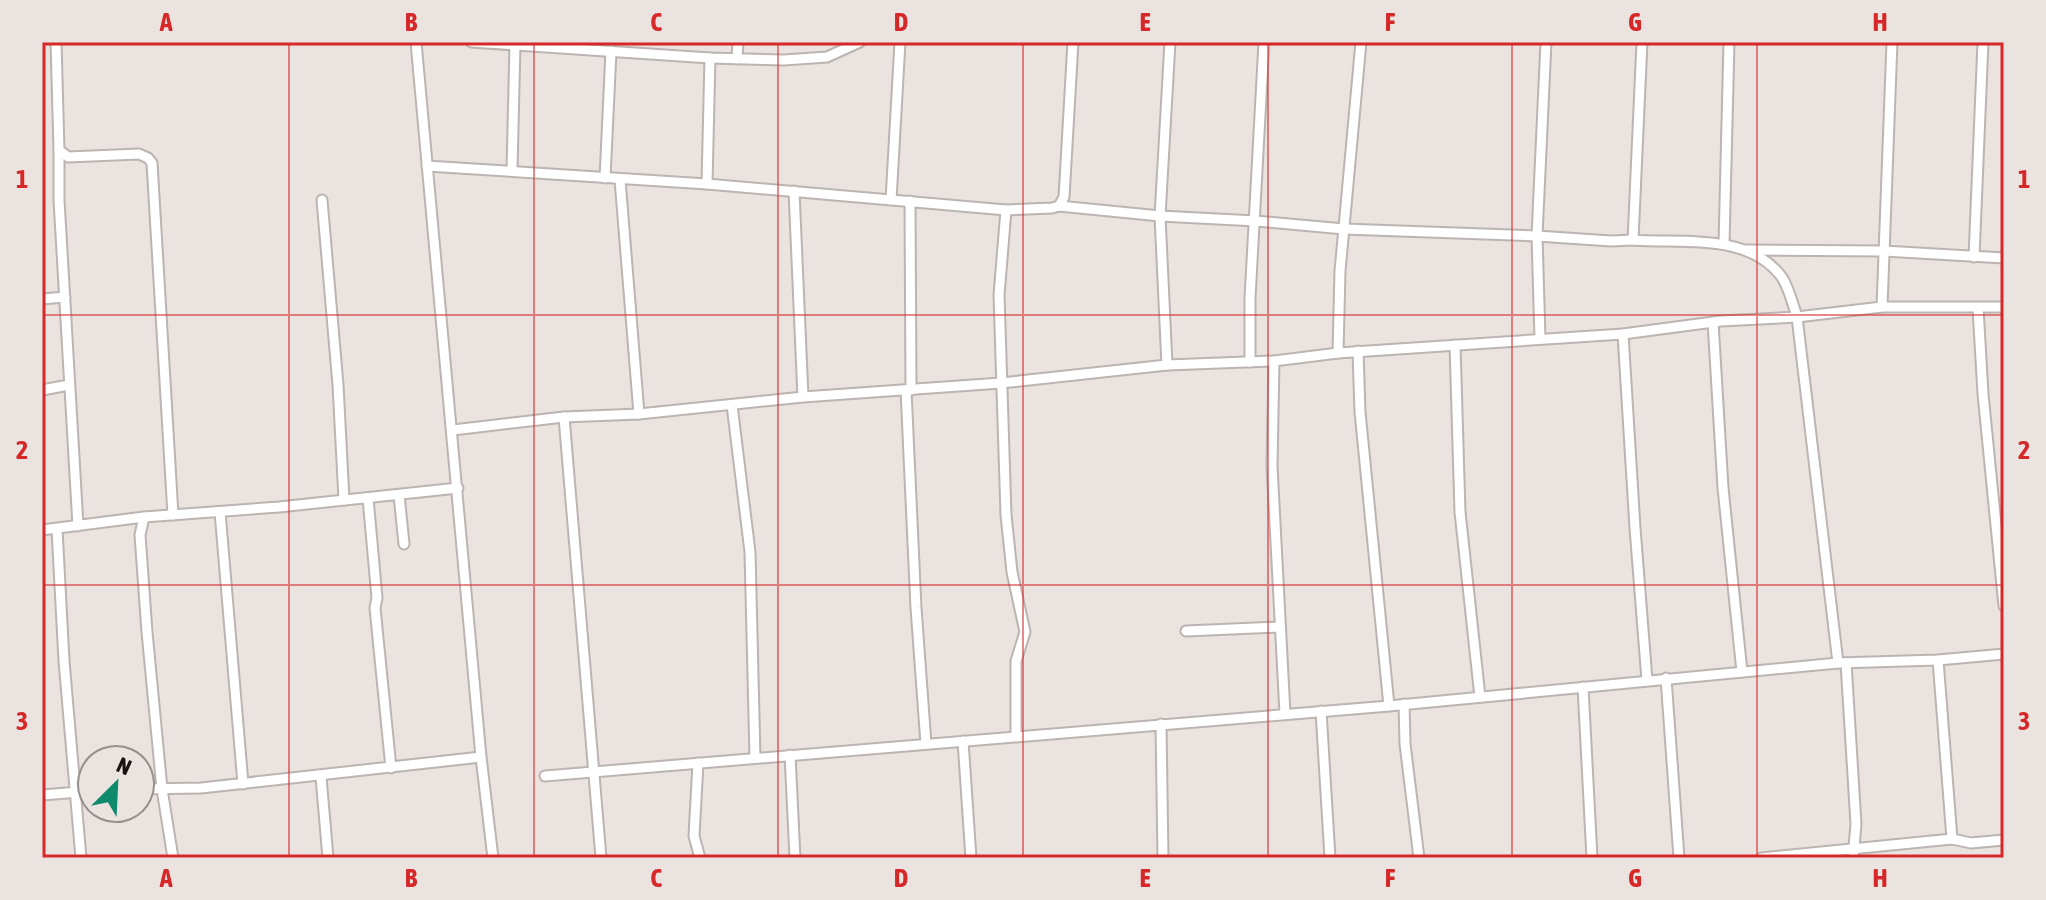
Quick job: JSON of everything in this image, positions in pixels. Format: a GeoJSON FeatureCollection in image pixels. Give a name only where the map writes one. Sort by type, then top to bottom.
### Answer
{"type":"FeatureCollection","features":[{"type":"Feature","properties":{"kind":"street"},"geometry":{"type":"LineString","coordinates":[[56,42],[59,200],[78,526]]}},
{"type":"Feature","properties":{"kind":"street"},"geometry":{"type":"LineString","coordinates":[[416,42],[481,757],[493,858]]}},
{"type":"Feature","properties":{"kind":"street"},"geometry":{"type":"LineString","coordinates":[[471,42],[560,44],[710,58],[809,60],[827,57],[860,42]]}},
{"type":"Feature","properties":{"kind":"street"},"geometry":{"type":"LineString","coordinates":[[647,42],[647,53]]}},
{"type":"Feature","properties":{"kind":"street"},"geometry":{"type":"LineString","coordinates":[[737,59],[738,42]]}},
{"type":"Feature","properties":{"kind":"street"},"geometry":{"type":"LineString","coordinates":[[891,200],[900,42]]}},
{"type":"Feature","properties":{"kind":"street"},"geometry":{"type":"LineString","coordinates":[[1059,206],[1064,197],[1073,42]]}},
{"type":"Feature","properties":{"kind":"street"},"geometry":{"type":"LineString","coordinates":[[1167,365],[1160,216],[1170,42]]}},
{"type":"Feature","properties":{"kind":"street"},"geometry":{"type":"LineString","coordinates":[[1250,362],[1250,298],[1264,42]]}},
{"type":"Feature","properties":{"kind":"street"},"geometry":{"type":"LineString","coordinates":[[1338,353],[1338,306],[1361,42]]}},
{"type":"Feature","properties":{"kind":"street"},"geometry":{"type":"LineString","coordinates":[[1540,338],[1537,236],[1546,42]]}},
{"type":"Feature","properties":{"kind":"street"},"geometry":{"type":"LineString","coordinates":[[1633,240],[1642,42]]}},
{"type":"Feature","properties":{"kind":"street"},"geometry":{"type":"LineString","coordinates":[[1724,244],[1729,42]]}},
{"type":"Feature","properties":{"kind":"street"},"geometry":{"type":"LineString","coordinates":[[1882,307],[1892,42]]}},
{"type":"Feature","properties":{"kind":"street"},"geometry":{"type":"LineString","coordinates":[[1974,257],[1983,42]]}},
{"type":"Feature","properties":{"kind":"street"},"geometry":{"type":"LineString","coordinates":[[512,170],[515,44]]}},
{"type":"Feature","properties":{"kind":"street"},"geometry":{"type":"LineString","coordinates":[[605,178],[611,51]]}},
{"type":"Feature","properties":{"kind":"street"},"geometry":{"type":"LineString","coordinates":[[707,184],[710,58]]}},
{"type":"Feature","properties":{"kind":"street"},"geometry":{"type":"LineString","coordinates":[[59,150],[68,157],[139,154],[152,163],[173,515]]}},
{"type":"Feature","properties":{"kind":"street"},"geometry":{"type":"LineString","coordinates":[[427,166],[707,184],[1006,210],[1059,206],[1344,229],[1724,244],[1746,250],[1884,251],[2004,258]]}},
{"type":"Feature","properties":{"kind":"street"},"geometry":{"type":"LineString","coordinates":[[620,180],[639,414]]}},
{"type":"Feature","properties":{"kind":"street"},"geometry":{"type":"LineString","coordinates":[[794,191],[803,397]]}},
{"type":"Feature","properties":{"kind":"street"},"geometry":{"type":"LineString","coordinates":[[322,200],[339,398],[344,500]]}},
{"type":"Feature","properties":{"kind":"street"},"geometry":{"type":"LineString","coordinates":[[910,201],[908,390],[915,592],[926,744]]}},
{"type":"Feature","properties":{"kind":"street"},"geometry":{"type":"LineString","coordinates":[[1006,210],[999,295],[1006,515],[1012,572],[1025,632],[1016,661],[1016,736]]}},
{"type":"Feature","properties":{"kind":"street"},"geometry":{"type":"LineString","coordinates":[[1746,250],[1782,277],[1797,317],[1842,663],[1856,824],[1854,854]]}},
{"type":"Feature","properties":{"kind":"street"},"geometry":{"type":"LineString","coordinates":[[42,299],[65,297]]}},
{"type":"Feature","properties":{"kind":"street"},"geometry":{"type":"LineString","coordinates":[[453,430],[564,417],[639,414],[803,397],[1001,383],[1167,365],[1274,361],[1358,351],[1623,334],[1713,322],[1797,317],[1882,307],[2004,307]]}},
{"type":"Feature","properties":{"kind":"street"},"geometry":{"type":"LineString","coordinates":[[1978,308],[1983,394],[2004,606]]}},
{"type":"Feature","properties":{"kind":"street"},"geometry":{"type":"LineString","coordinates":[[1713,322],[1724,499],[1742,672]]}},
{"type":"Feature","properties":{"kind":"street"},"geometry":{"type":"LineString","coordinates":[[1623,334],[1647,680]]}},
{"type":"Feature","properties":{"kind":"street"},"geometry":{"type":"LineString","coordinates":[[1455,345],[1460,512],[1480,697]]}},
{"type":"Feature","properties":{"kind":"street"},"geometry":{"type":"LineString","coordinates":[[1358,351],[1360,412],[1389,706]]}},
{"type":"Feature","properties":{"kind":"street"},"geometry":{"type":"LineString","coordinates":[[1274,361],[1272,466],[1285,714]]}},
{"type":"Feature","properties":{"kind":"street"},"geometry":{"type":"LineString","coordinates":[[42,390],[69,385]]}},
{"type":"Feature","properties":{"kind":"street"},"geometry":{"type":"LineString","coordinates":[[732,405],[750,552],[755,758]]}},
{"type":"Feature","properties":{"kind":"street"},"geometry":{"type":"LineString","coordinates":[[564,417],[601,858]]}},
{"type":"Feature","properties":{"kind":"street"},"geometry":{"type":"LineString","coordinates":[[42,530],[144,517],[458,488]]}},
{"type":"Feature","properties":{"kind":"street"},"geometry":{"type":"LineString","coordinates":[[399,495],[404,544]]}},
{"type":"Feature","properties":{"kind":"street"},"geometry":{"type":"LineString","coordinates":[[368,498],[391,768]]}},
{"type":"Feature","properties":{"kind":"street"},"geometry":{"type":"LineString","coordinates":[[220,512],[243,784]]}},
{"type":"Feature","properties":{"kind":"street"},"geometry":{"type":"LineString","coordinates":[[144,517],[140,535],[162,789],[173,858]]}},
{"type":"Feature","properties":{"kind":"street"},"geometry":{"type":"LineString","coordinates":[[57,529],[81,858]]}},
{"type":"Feature","properties":{"kind":"street"},"geometry":{"type":"LineString","coordinates":[[1186,631],[1280,627]]}},
{"type":"Feature","properties":{"kind":"street"},"geometry":{"type":"LineString","coordinates":[[545,776],[1389,706],[1842,663],[2004,654]]}},
{"type":"Feature","properties":{"kind":"street"},"geometry":{"type":"LineString","coordinates":[[1938,660],[1952,839]]}},
{"type":"Feature","properties":{"kind":"street"},"geometry":{"type":"LineString","coordinates":[[1666,678],[1679,858]]}},
{"type":"Feature","properties":{"kind":"street"},"geometry":{"type":"LineString","coordinates":[[1583,687],[1592,858]]}},
{"type":"Feature","properties":{"kind":"street"},"geometry":{"type":"LineString","coordinates":[[1404,704],[1405,744],[1419,858]]}},
{"type":"Feature","properties":{"kind":"street"},"geometry":{"type":"LineString","coordinates":[[1321,711],[1330,858]]}},
{"type":"Feature","properties":{"kind":"street"},"geometry":{"type":"LineString","coordinates":[[1161,724],[1163,858]]}},
{"type":"Feature","properties":{"kind":"street"},"geometry":{"type":"LineString","coordinates":[[963,741],[971,858]]}},
{"type":"Feature","properties":{"kind":"street"},"geometry":{"type":"LineString","coordinates":[[790,755],[795,858]]}},
{"type":"Feature","properties":{"kind":"street"},"geometry":{"type":"LineString","coordinates":[[156,789],[321,777],[481,757]]}},
{"type":"Feature","properties":{"kind":"street"},"geometry":{"type":"LineString","coordinates":[[698,763],[694,836],[700,858]]}},
{"type":"Feature","properties":{"kind":"street"},"geometry":{"type":"LineString","coordinates":[[321,777],[328,858]]}},
{"type":"Feature","properties":{"kind":"street"},"geometry":{"type":"LineString","coordinates":[[42,795],[74,792]]}},
{"type":"Feature","properties":{"kind":"street"},"geometry":{"type":"LineString","coordinates":[[1761,858],[1854,854],[1952,839],[1971,843],[2004,840]]}}]}
